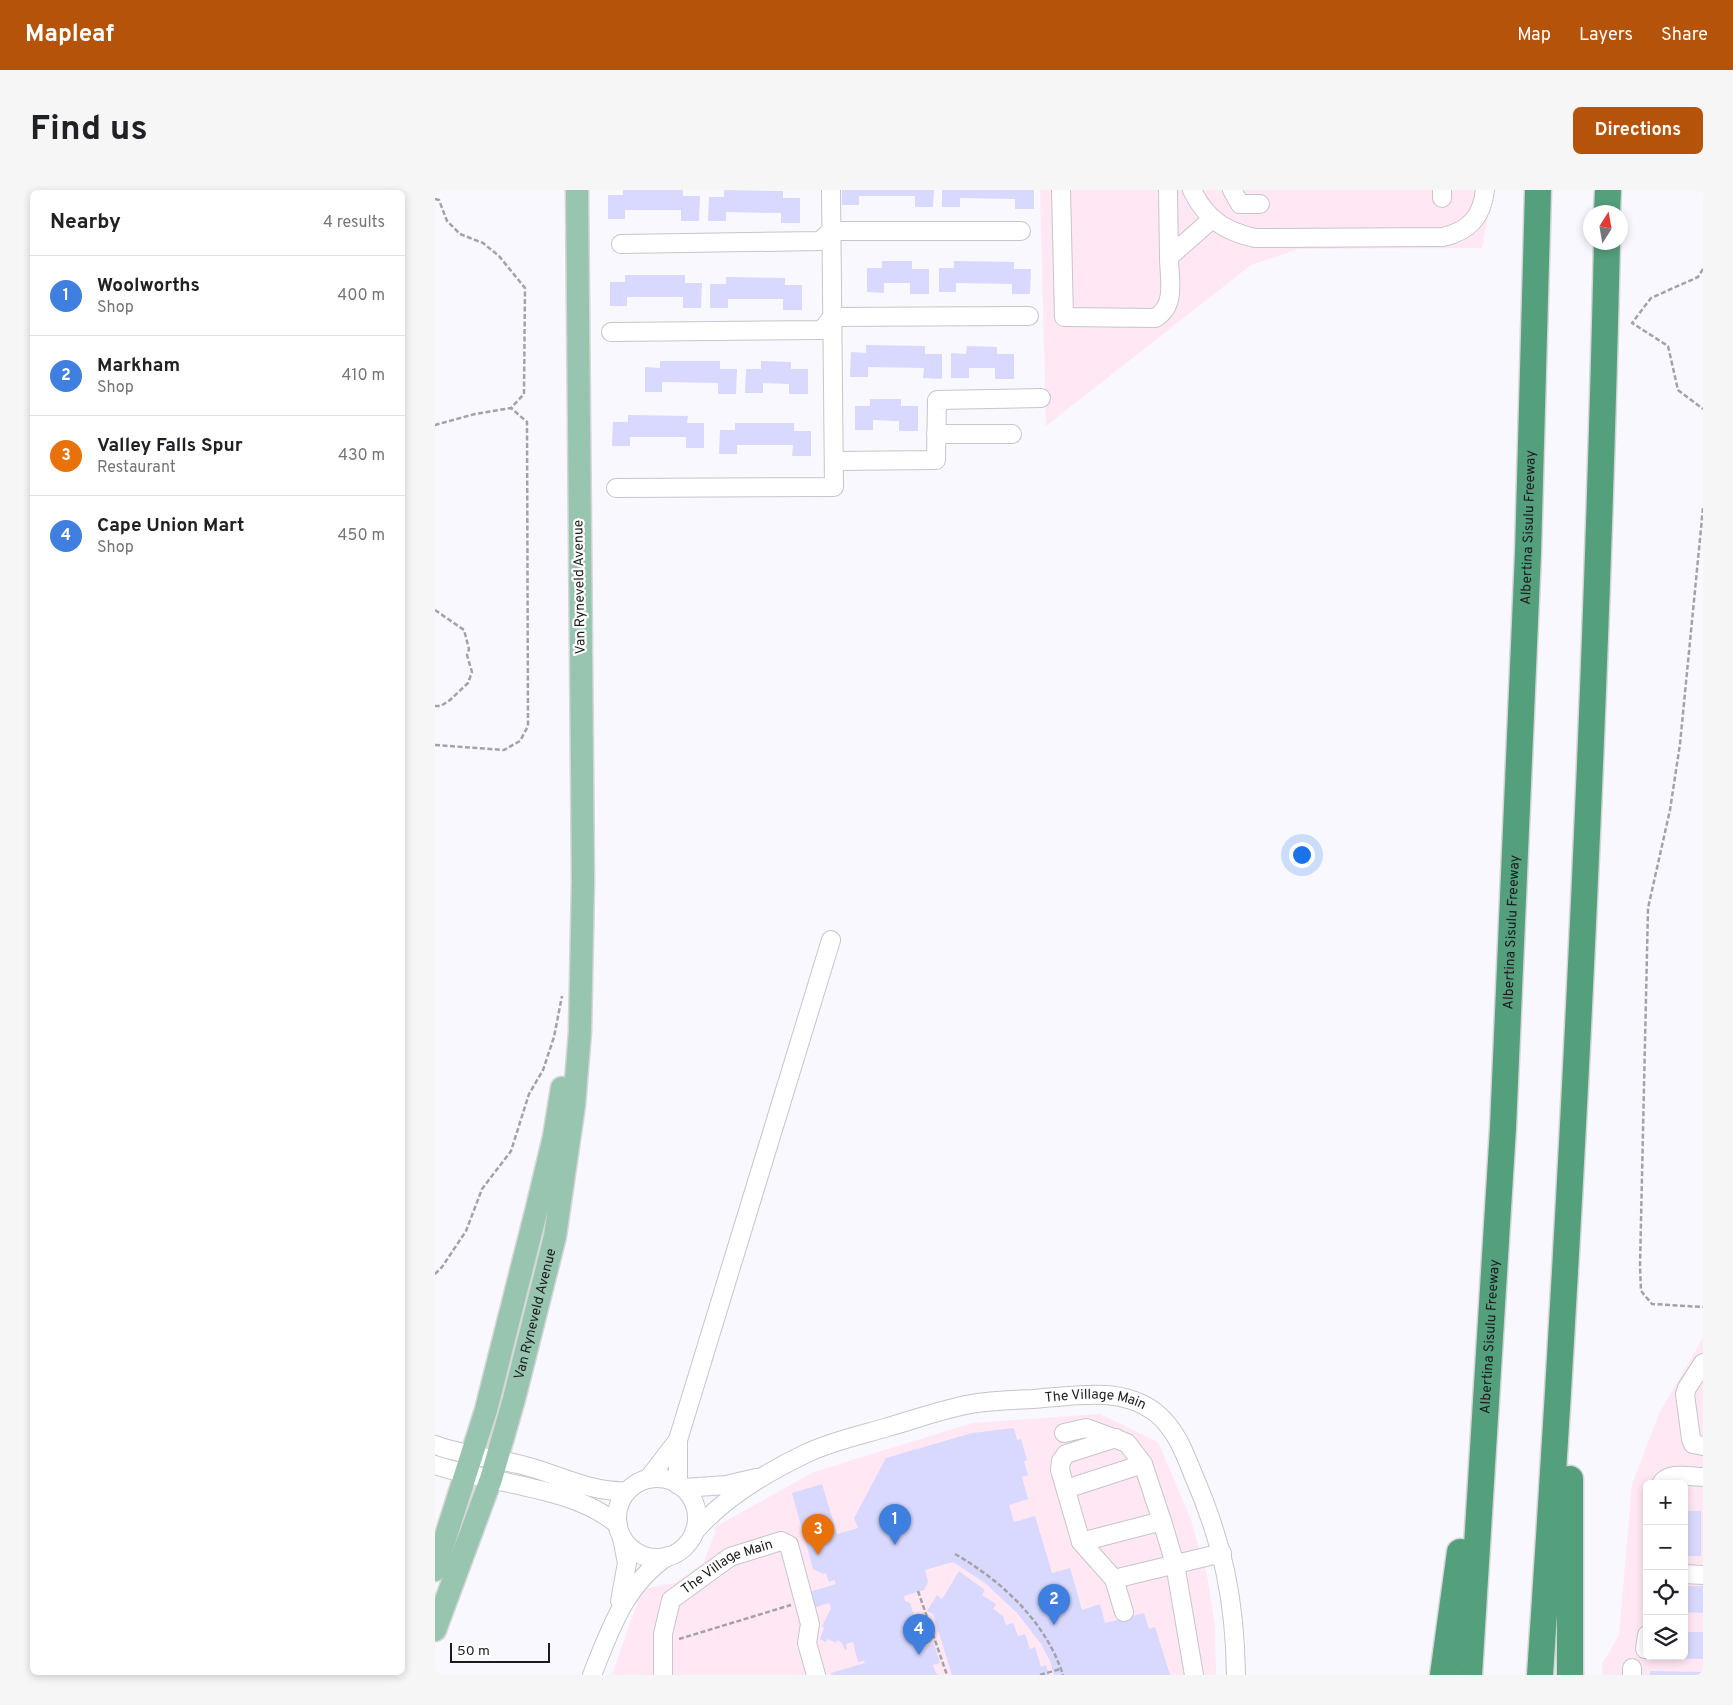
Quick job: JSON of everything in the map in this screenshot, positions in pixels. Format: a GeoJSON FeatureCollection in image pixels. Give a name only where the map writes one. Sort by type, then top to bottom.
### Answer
{"type":"FeatureCollection","features":[{"type":"Feature","properties":{"kind":"highway","name":"Albertina Sisulu Freeway"},"geometry":{"type":"LineString","coordinates":[[1469,1675],[1503,1128],[1527,562],[1538,190]]}},
{"type":"Feature","properties":{"kind":"highway"},"geometry":{"type":"LineString","coordinates":[[1607,205],[1608,190]]}},
{"type":"Feature","properties":{"kind":"highway"},"geometry":{"type":"LineString","coordinates":[[1540,1675],[1560,1373],[1588,802],[1599,557],[1607,250]]}},
{"type":"Feature","properties":{"kind":"highway"},"geometry":{"type":"LineString","coordinates":[[1570,1675],[1569,1504],[1584,1162],[1592,903],[1588,802]]}},
{"type":"Feature","properties":{"kind":"highway"},"geometry":{"type":"LineString","coordinates":[[1443,1675],[1492,1306]]}},
{"type":"Feature","properties":{"kind":"main road","name":"Van Ryneveld Avenue"},"geometry":{"type":"LineString","coordinates":[[435,1570],[470,1465],[552,1146],[583,880],[577,190]]}},
{"type":"Feature","properties":{"kind":"main road","name":"Van Ryneveld Avenue"},"geometry":{"type":"LineString","coordinates":[[435,1630],[493,1470],[514,1399],[555,1236],[574,1105],[580,1032],[571,988]]}},
{"type":"Feature","properties":{"kind":"street"},"geometry":{"type":"LineString","coordinates":[[616,488],[834,487],[831,190]]}},
{"type":"Feature","properties":{"kind":"street"},"geometry":{"type":"LineString","coordinates":[[1061,190],[1064,317],[1155,318],[1165,313],[1170,303],[1168,190]]}},
{"type":"Feature","properties":{"kind":"street"},"geometry":{"type":"LineString","coordinates":[[1192,190],[1211,220],[1237,234],[1255,238],[1443,237],[1460,233],[1469,227],[1484,198],[1485,190]]}},
{"type":"Feature","properties":{"kind":"street"},"geometry":{"type":"LineString","coordinates":[[1231,190],[1240,204],[1260,204]]}},
{"type":"Feature","properties":{"kind":"street"},"geometry":{"type":"LineString","coordinates":[[1169,257],[1211,220]]}},
{"type":"Feature","properties":{"kind":"street"},"geometry":{"type":"LineString","coordinates":[[621,244],[820,241],[831,231],[1021,231]]}},
{"type":"Feature","properties":{"kind":"street"},"geometry":{"type":"LineString","coordinates":[[832,317],[1029,316]]}},
{"type":"Feature","properties":{"kind":"street"},"geometry":{"type":"LineString","coordinates":[[611,332],[822,330],[832,317]]}},
{"type":"Feature","properties":{"kind":"street"},"geometry":{"type":"LineString","coordinates":[[834,461],[936,460],[937,400],[1041,398]]}},
{"type":"Feature","properties":{"kind":"street"},"geometry":{"type":"LineString","coordinates":[[936,434],[1013,434]]}},
{"type":"Feature","properties":{"kind":"street"},"geometry":{"type":"LineString","coordinates":[[493,1470],[519,1464],[589,1486],[627,1491],[649,1479],[678,1440],[831,940]]}},
{"type":"Feature","properties":{"kind":"street"},"geometry":{"type":"LineString","coordinates":[[1703,1363],[1685,1394],[1691,1439],[1693,1444],[1703,1446]]}},
{"type":"Feature","properties":{"kind":"street","name":"The Village Main"},"geometry":{"type":"LineString","coordinates":[[618,1611],[641,1578],[655,1565],[685,1547],[695,1530],[715,1511],[766,1476],[816,1449],[969,1404],[1094,1394],[1119,1396],[1137,1402],[1153,1411],[1177,1437],[1202,1495],[1222,1553],[1231,1593],[1236,1675]]}},
{"type":"Feature","properties":{"kind":"street"},"geometry":{"type":"LineString","coordinates":[[1064,1433],[1086,1428],[1116,1438],[1127,1443],[1143,1464],[1175,1564],[1194,1675]]}},
{"type":"Feature","properties":{"kind":"street"},"geometry":{"type":"LineString","coordinates":[[1116,1438],[1066,1454],[1061,1462],[1060,1470],[1081,1542],[1114,1578],[1124,1612]]}},
{"type":"Feature","properties":{"kind":"street"},"geometry":{"type":"LineString","coordinates":[[678,1440],[681,1486],[692,1498],[696,1509],[695,1530]]}},
{"type":"Feature","properties":{"kind":"street"},"geometry":{"type":"LineString","coordinates":[[435,1445],[470,1465]]}},
{"type":"Feature","properties":{"kind":"street"},"geometry":{"type":"LineString","coordinates":[[1066,1489],[1143,1464]]}},
{"type":"Feature","properties":{"kind":"street"},"geometry":{"type":"LineString","coordinates":[[435,1465],[470,1465],[493,1470],[512,1483],[575,1502],[600,1512],[619,1531],[632,1549],[647,1557],[668,1556]]}},
{"type":"Feature","properties":{"kind":"street","name":"The Village Main"},"geometry":{"type":"LineString","coordinates":[[649,1479],[661,1478],[681,1486],[726,1485],[766,1476]]}},
{"type":"Feature","properties":{"kind":"street"},"geometry":{"type":"LineString","coordinates":[[1663,1480],[1671,1476],[1703,1477]]}},
{"type":"Feature","properties":{"kind":"street","name":"The Village Main"},"geometry":{"type":"LineString","coordinates":[[592,1675],[618,1611],[627,1562],[619,1531],[617,1513],[627,1491]]}},
{"type":"Feature","properties":{"kind":"street"},"geometry":{"type":"LineString","coordinates":[[1081,1542],[1162,1521]]}},
{"type":"Feature","properties":{"kind":"street","name":"The Village Main"},"geometry":{"type":"LineString","coordinates":[[663,1675],[663,1639],[668,1604],[679,1592],[730,1557],[776,1542],[785,1541],[789,1545],[810,1624],[808,1649],[816,1675]]}},
{"type":"Feature","properties":{"kind":"street"},"geometry":{"type":"LineString","coordinates":[[1114,1578],[1222,1553]]}},
{"type":"Feature","properties":{"kind":"street"},"geometry":{"type":"LineString","coordinates":[[1688,1574],[1703,1575]]}},
{"type":"Feature","properties":{"kind":"street"},"geometry":{"type":"LineString","coordinates":[[606,1642],[607,1675]]}},
{"type":"Feature","properties":{"kind":"path"},"geometry":{"type":"LineString","coordinates":[[435,199],[439,200],[447,221],[460,234],[483,243],[499,256],[525,288],[524,394],[511,408],[475,414],[435,425]]}},
{"type":"Feature","properties":{"kind":"path"},"geometry":{"type":"LineString","coordinates":[[1703,269],[1698,277],[1651,298],[1632,323],[1668,346],[1678,390],[1703,409]]}},
{"type":"Feature","properties":{"kind":"path"},"geometry":{"type":"LineString","coordinates":[[435,745],[504,750],[520,741],[528,726],[527,422],[511,408]]}},
{"type":"Feature","properties":{"kind":"path"},"geometry":{"type":"LineString","coordinates":[[1703,508],[1680,744],[1670,810],[1648,908],[1639,1266],[1641,1291],[1652,1304],[1703,1307]]}},
{"type":"Feature","properties":{"kind":"path"},"geometry":{"type":"LineString","coordinates":[[435,610],[464,630],[469,649],[467,655],[472,672],[468,683],[450,700],[441,706],[435,706]]}},
{"type":"Feature","properties":{"kind":"path"},"geometry":{"type":"LineString","coordinates":[[435,1274],[442,1267],[466,1231],[482,1189],[511,1151],[529,1094],[543,1070],[571,988]]}},
{"type":"Feature","properties":{"kind":"path"},"geometry":{"type":"LineString","coordinates":[[955,1554],[977,1567],[1022,1607],[1050,1644],[1063,1675]]}},
{"type":"Feature","properties":{"kind":"path"},"geometry":{"type":"LineString","coordinates":[[918,1591],[947,1675]]}},
{"type":"Feature","properties":{"kind":"path"},"geometry":{"type":"LineString","coordinates":[[663,1639],[671,1641],[803,1601]]}},
{"type":"Feature","properties":{"kind":"path"},"geometry":{"type":"LineString","coordinates":[[1040,1675],[1061,1669]]}},
{"type":"Feature","properties":{"kind":"shaded area"},"geometry":{"type":"Polygon","coordinates":[[[1040,190],[1493,190],[1482,248],[1299,249],[1251,265],[1046,426],[1040,190]]]}},
{"type":"Feature","properties":{"kind":"shaded area"},"geometry":{"type":"Polygon","coordinates":[[[1703,1338],[1703,1675],[1602,1675],[1602,1664],[1619,1635],[1632,1484],[1660,1412],[1703,1338]]]}},
{"type":"Feature","properties":{"kind":"shaded area"},"geometry":{"type":"Polygon","coordinates":[[[1100,1414],[1158,1442],[1190,1517],[1207,1575],[1215,1626],[1216,1675],[612,1675],[642,1589],[675,1583],[704,1562],[716,1530],[713,1528],[814,1472],[972,1423],[1100,1414]]]}},
{"type":"Feature","properties":{"kind":"building"},"geometry":{"type":"Polygon","coordinates":[[[623,190],[683,190],[683,196],[700,196],[699,221],[681,221],[681,210],[625,210],[625,219],[608,219],[608,195],[623,195],[623,190]]]}},
{"type":"Feature","properties":{"kind":"building"},"geometry":{"type":"Polygon","coordinates":[[[724,190],[783,191],[783,198],[800,198],[800,223],[781,223],[781,213],[726,212],[726,221],[708,221],[709,197],[724,197],[724,190]]]}},
{"type":"Feature","properties":{"kind":"building"},"geometry":{"type":"Polygon","coordinates":[[[842,190],[934,190],[933,207],[915,207],[915,196],[859,196],[859,205],[842,205],[842,190]]]}},
{"type":"Feature","properties":{"kind":"building"},"geometry":{"type":"Polygon","coordinates":[[[942,190],[1034,190],[1034,209],[1015,209],[1015,199],[960,198],[960,207],[942,207],[942,190]]]}},
{"type":"Feature","properties":{"kind":"building"},"geometry":{"type":"Polygon","coordinates":[[[882,261],[912,261],[912,269],[929,269],[929,294],[910,294],[910,283],[884,283],[884,293],[867,292],[867,268],[882,268],[882,261]]]}},
{"type":"Feature","properties":{"kind":"building"},"geometry":{"type":"Polygon","coordinates":[[[954,261],[1014,262],[1014,269],[1031,269],[1030,294],[1012,294],[1012,284],[956,283],[956,292],[939,292],[939,268],[954,268],[954,261]]]}},
{"type":"Feature","properties":{"kind":"building"},"geometry":{"type":"Polygon","coordinates":[[[625,275],[685,275],[685,283],[702,283],[701,308],[683,308],[683,297],[627,297],[627,306],[610,306],[610,282],[625,282],[625,275]]]}},
{"type":"Feature","properties":{"kind":"building"},"geometry":{"type":"Polygon","coordinates":[[[726,277],[785,278],[785,285],[802,285],[802,310],[783,310],[783,299],[728,299],[728,308],[710,308],[710,284],[726,284],[726,277]]]}},
{"type":"Feature","properties":{"kind":"building"},"geometry":{"type":"Polygon","coordinates":[[[866,345],[925,346],[925,354],[942,354],[942,379],[923,378],[924,368],[868,367],[868,377],[850,377],[851,352],[866,353],[866,345]]]}},
{"type":"Feature","properties":{"kind":"building"},"geometry":{"type":"Polygon","coordinates":[[[967,346],[997,347],[997,354],[1014,354],[1014,379],[995,379],[995,368],[969,368],[969,378],[951,378],[951,353],[966,354],[967,346]]]}},
{"type":"Feature","properties":{"kind":"building"},"geometry":{"type":"Polygon","coordinates":[[[660,361],[720,361],[720,369],[737,369],[736,394],[718,394],[718,383],[662,382],[662,392],[645,392],[645,367],[660,368],[660,361]]]}},
{"type":"Feature","properties":{"kind":"building"},"geometry":{"type":"Polygon","coordinates":[[[761,361],[791,362],[791,369],[808,369],[808,394],[789,394],[789,384],[763,383],[763,393],[745,393],[746,369],[761,369],[761,361]]]}},
{"type":"Feature","properties":{"kind":"building"},"geometry":{"type":"Polygon","coordinates":[[[870,399],[901,399],[901,406],[918,406],[918,431],[899,431],[899,421],[873,420],[873,430],[855,430],[855,406],[870,406],[870,399]]]}},
{"type":"Feature","properties":{"kind":"building"},"geometry":{"type":"Polygon","coordinates":[[[628,415],[688,416],[687,423],[704,423],[704,448],[686,448],[686,437],[630,437],[630,446],[612,446],[613,422],[628,422],[628,415]]]}},
{"type":"Feature","properties":{"kind":"building"},"geometry":{"type":"Polygon","coordinates":[[[735,423],[794,423],[794,431],[811,431],[811,456],[792,456],[793,445],[737,445],[737,454],[719,454],[720,430],[735,430],[735,423]]]}},
{"type":"Feature","properties":{"kind":"building"},"geometry":{"type":"Polygon","coordinates":[[[1014,1428],[1017,1440],[1021,1439],[1027,1460],[1024,1461],[1028,1475],[1022,1477],[1028,1499],[1009,1505],[1014,1522],[1035,1516],[1052,1573],[1070,1568],[1082,1610],[1100,1604],[1105,1623],[1144,1613],[1149,1629],[1155,1627],[1170,1675],[1054,1675],[1050,1661],[1041,1644],[1017,1613],[985,1583],[953,1562],[925,1570],[928,1582],[924,1590],[904,1596],[905,1601],[910,1603],[918,1628],[923,1632],[926,1646],[934,1644],[940,1663],[933,1665],[936,1673],[939,1675],[831,1675],[831,1673],[865,1663],[864,1661],[858,1662],[853,1642],[846,1644],[847,1649],[845,1650],[842,1643],[837,1640],[836,1643],[828,1639],[825,1642],[820,1639],[824,1628],[822,1626],[831,1608],[829,1603],[813,1608],[809,1592],[836,1584],[834,1580],[829,1582],[826,1573],[823,1574],[813,1569],[792,1493],[822,1484],[837,1534],[858,1528],[854,1518],[886,1458],[972,1433],[1014,1428]]]}},
{"type":"Feature","properties":{"kind":"building"},"geometry":{"type":"Polygon","coordinates":[[[1688,1511],[1701,1511],[1701,1556],[1688,1556],[1688,1511]]]}},
{"type":"Feature","properties":{"kind":"building"},"geometry":{"type":"Polygon","coordinates":[[[959,1571],[985,1590],[982,1595],[996,1604],[993,1609],[1003,1616],[1006,1625],[1013,1623],[1018,1636],[1025,1634],[1030,1649],[1035,1647],[1041,1667],[1046,1665],[1049,1675],[952,1675],[933,1614],[927,1611],[937,1595],[942,1599],[959,1571]]]}},
{"type":"Feature","properties":{"kind":"building"},"geometry":{"type":"Polygon","coordinates":[[[1688,1586],[1703,1586],[1703,1613],[1688,1612],[1688,1586]]]}},
{"type":"Feature","properties":{"kind":"building"},"geometry":{"type":"Polygon","coordinates":[[[1688,1632],[1703,1632],[1703,1659],[1688,1659],[1688,1632]]]}},
{"type":"Feature","properties":{"kind":"building"},"geometry":{"type":"Polygon","coordinates":[[[1650,1671],[1703,1672],[1703,1675],[1650,1675],[1650,1671]]]}},
{"type":"Feature","properties":{"kind":"place","name":"Woolworths"},"geometry":{"type":"Point","coordinates":[895,1545]}},
{"type":"Feature","properties":{"kind":"place","name":"Valley Falls Spur"},"geometry":{"type":"Point","coordinates":[818,1555]}},
{"type":"Feature","properties":{"kind":"place","name":"Markham"},"geometry":{"type":"Point","coordinates":[1054,1625]}},
{"type":"Feature","properties":{"kind":"place","name":"Cape Union Mart"},"geometry":{"type":"Point","coordinates":[919,1655]}}]}
